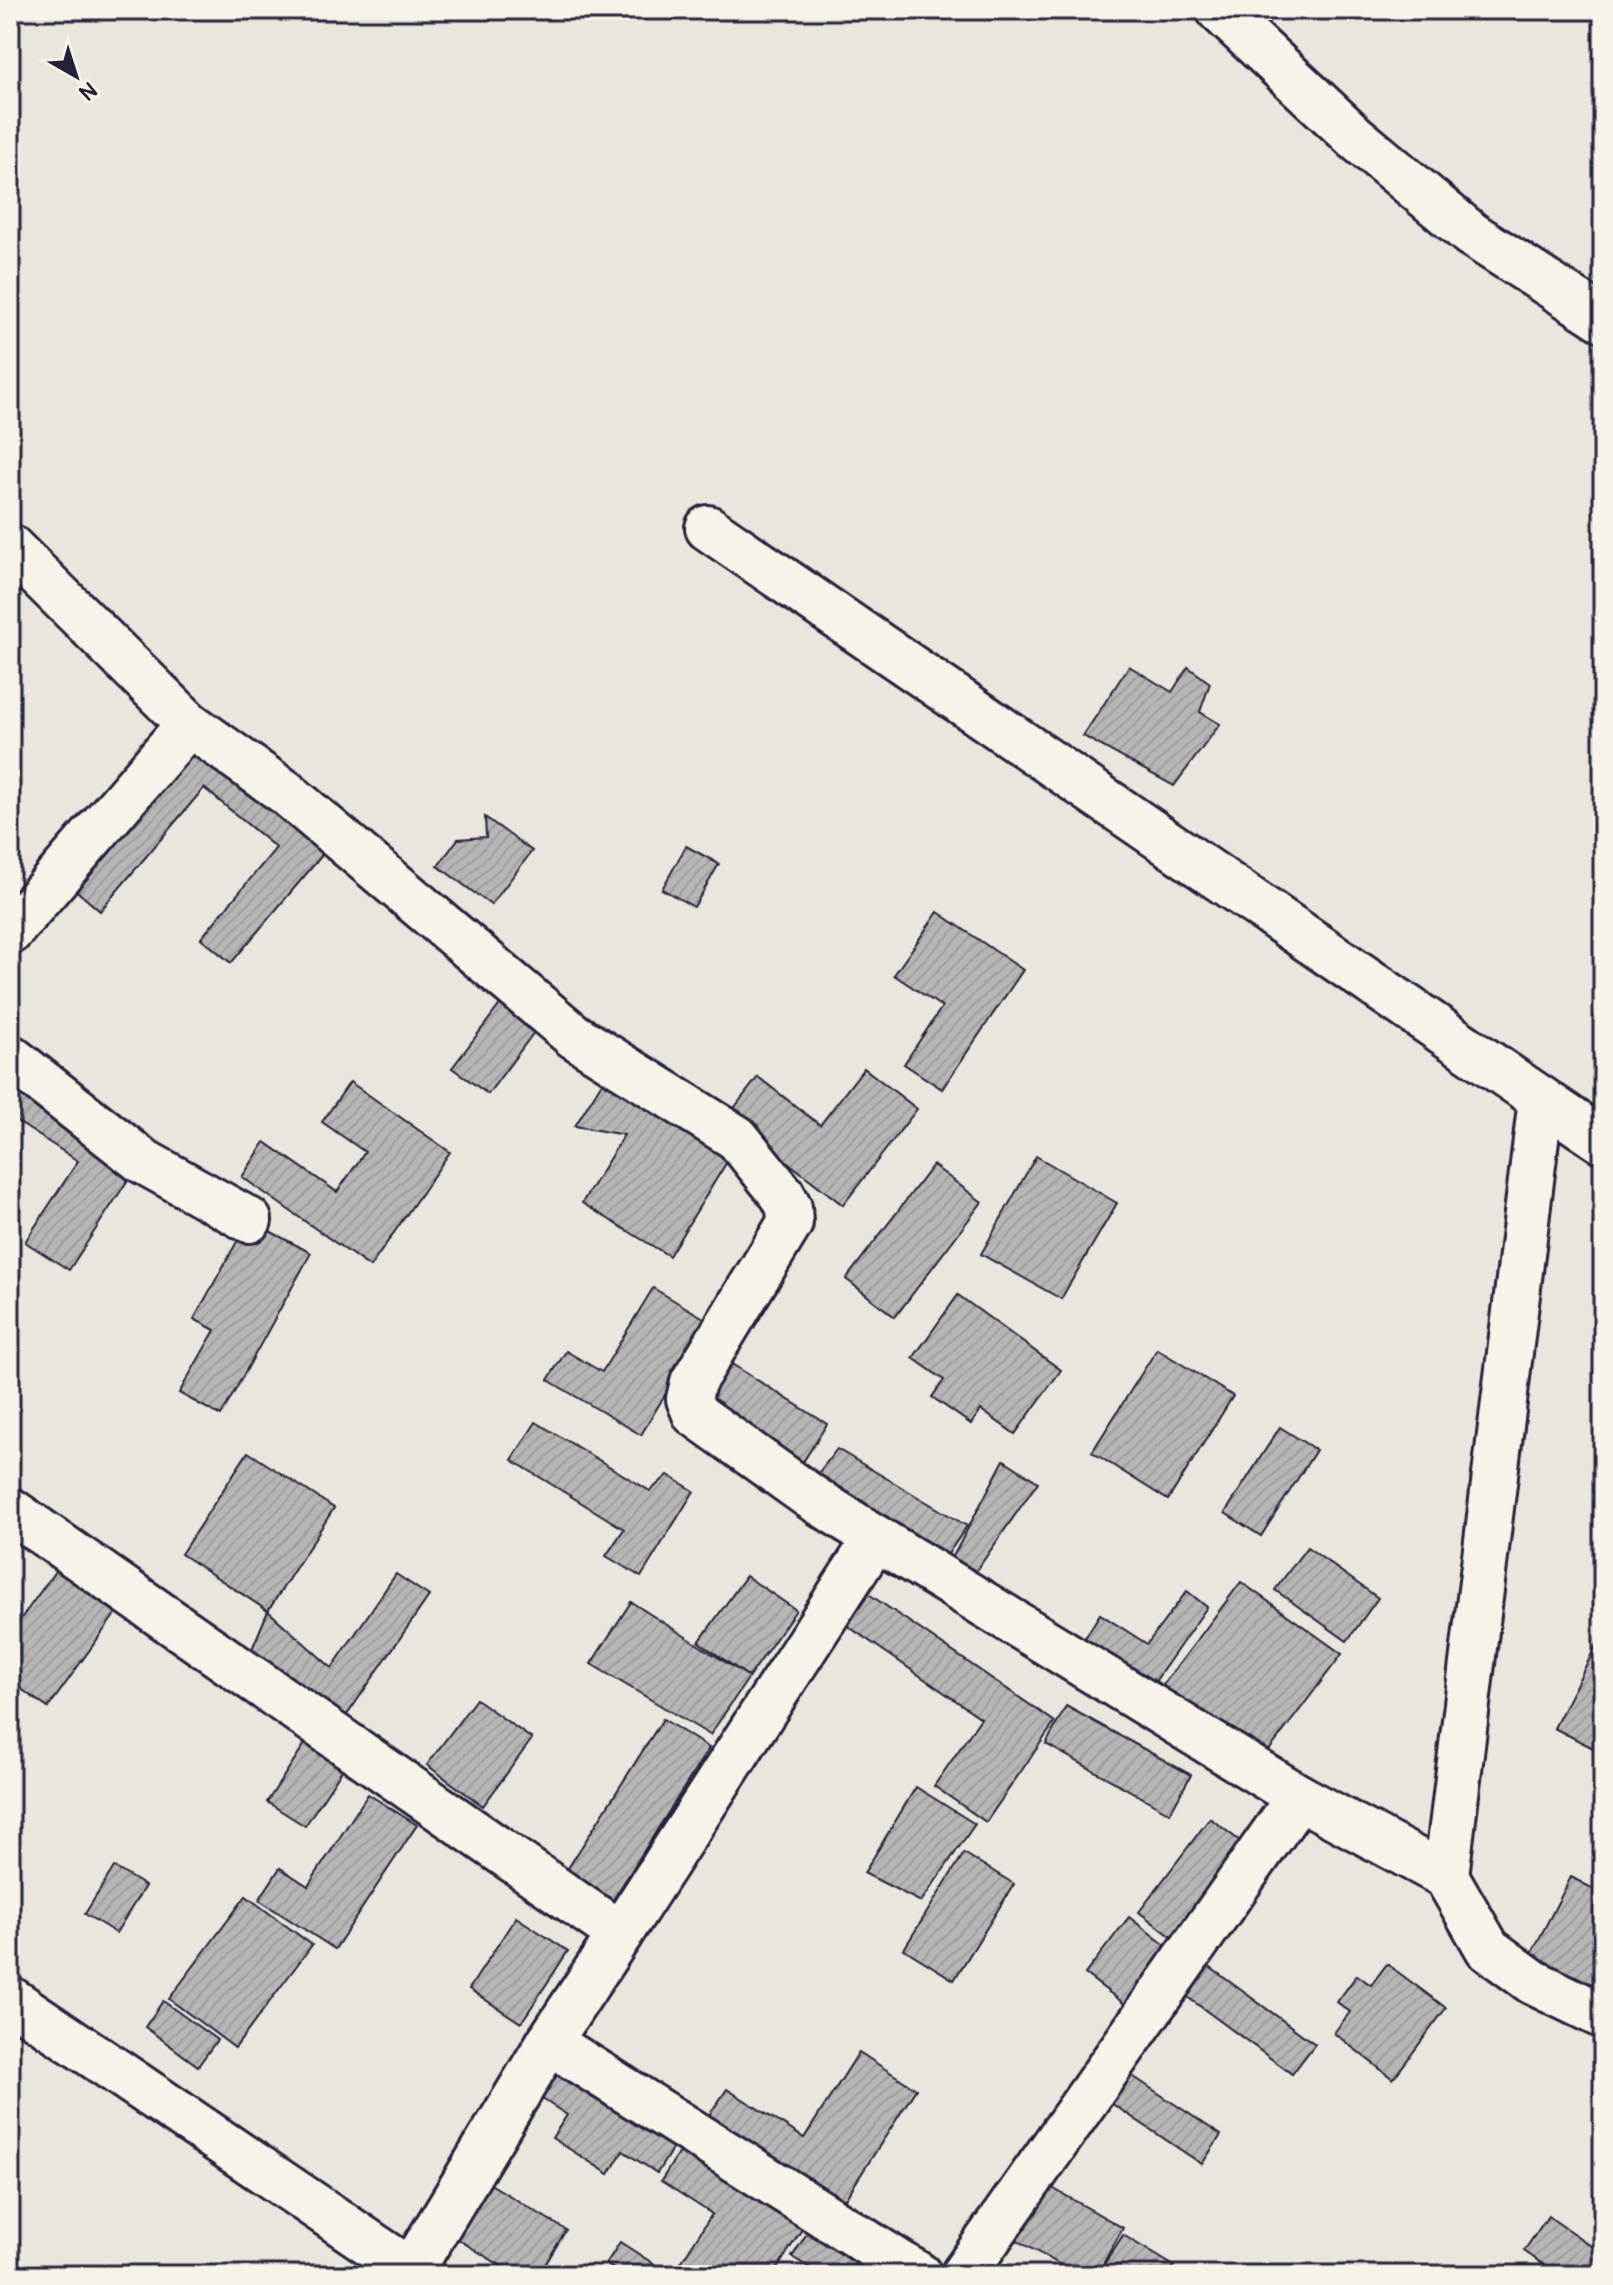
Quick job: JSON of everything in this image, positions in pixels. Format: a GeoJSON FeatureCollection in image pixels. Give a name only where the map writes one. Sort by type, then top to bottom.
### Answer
{"type":"FeatureCollection","features":[{"type":"Feature","properties":{"kind":"street"},"geometry":{"type":"LineString","coordinates":[[1219,10],[1356,138],[1471,234],[1603,319]]}},
{"type":"Feature","properties":{"kind":"street"},"geometry":{"type":"LineString","coordinates":[[708,528],[1603,1141]]}},
{"type":"Feature","properties":{"kind":"street"},"geometry":{"type":"LineString","coordinates":[[10,547],[189,724],[285,792],[574,1036],[737,1138],[782,1194],[789,1207],[790,1223],[693,1382],[689,1399],[695,1414],[811,1497],[876,1538],[1299,1797],[1446,1876],[1488,1949],[1533,1982],[1603,2016]]}},
{"type":"Feature","properties":{"kind":"street"},"geometry":{"type":"LineString","coordinates":[[10,932],[189,724]]}},
{"type":"Feature","properties":{"kind":"street"},"geometry":{"type":"LineString","coordinates":[[10,1057],[141,1160],[249,1220]]}},
{"type":"Feature","properties":{"kind":"street"},"geometry":{"type":"LineString","coordinates":[[1446,1876],[1541,1099]]}},
{"type":"Feature","properties":{"kind":"street"},"geometry":{"type":"LineString","coordinates":[[10,1510],[620,1934]]}},
{"type":"Feature","properties":{"kind":"street"},"geometry":{"type":"LineString","coordinates":[[10,1999],[411,2273],[549,2042],[876,1538]]}},
{"type":"Feature","properties":{"kind":"street"},"geometry":{"type":"LineString","coordinates":[[963,2275],[1299,1797]]}},
{"type":"Feature","properties":{"kind":"street"},"geometry":{"type":"LineString","coordinates":[[549,2042],[919,2275]]}},
{"type":"Feature","properties":{"kind":"building"},"geometry":{"type":"Polygon","coordinates":[[[1129,666],[1172,692],[1188,667],[1210,683],[1200,712],[1220,724],[1174,786],[1083,736],[1129,666]]]}},
{"type":"Feature","properties":{"kind":"building"},"geometry":{"type":"Polygon","coordinates":[[[192,745],[323,854],[231,963],[201,938],[276,848],[204,788],[100,911],[72,887],[192,745]]]}},
{"type":"Feature","properties":{"kind":"building"},"geometry":{"type":"Polygon","coordinates":[[[485,817],[532,851],[491,905],[438,866],[458,839],[486,837],[485,817]]]}},
{"type":"Feature","properties":{"kind":"building"},"geometry":{"type":"Polygon","coordinates":[[[686,846],[719,864],[694,907],[662,889],[686,846]]]}},
{"type":"Feature","properties":{"kind":"building"},"geometry":{"type":"Polygon","coordinates":[[[938,912],[1023,970],[942,1089],[904,1064],[942,1007],[894,975],[938,912]]]}},
{"type":"Feature","properties":{"kind":"building"},"geometry":{"type":"Polygon","coordinates":[[[508,994],[543,1020],[488,1094],[452,1068],[508,994]]]}},
{"type":"Feature","properties":{"kind":"building"},"geometry":{"type":"Polygon","coordinates":[[[864,1068],[917,1109],[843,1205],[728,1116],[758,1077],[820,1125],[864,1068]]]}},
{"type":"Feature","properties":{"kind":"building"},"geometry":{"type":"Polygon","coordinates":[[[609,1071],[736,1147],[669,1256],[582,1203],[624,1135],[575,1126],[609,1071]]]}},
{"type":"Feature","properties":{"kind":"building"},"geometry":{"type":"Polygon","coordinates":[[[10,1075],[141,1160],[69,1270],[25,1242],[78,1161],[10,1117],[10,1075]]]}},
{"type":"Feature","properties":{"kind":"building"},"geometry":{"type":"Polygon","coordinates":[[[350,1082],[450,1152],[370,1267],[242,1177],[265,1142],[337,1192],[365,1152],[322,1122],[350,1082]]]}},
{"type":"Feature","properties":{"kind":"building"},"geometry":{"type":"Polygon","coordinates":[[[1036,1156],[1117,1203],[1061,1299],[981,1254],[1036,1156]]]}},
{"type":"Feature","properties":{"kind":"building"},"geometry":{"type":"Polygon","coordinates":[[[933,1165],[982,1202],[895,1317],[846,1279],[933,1165]]]}},
{"type":"Feature","properties":{"kind":"building"},"geometry":{"type":"Polygon","coordinates":[[[249,1220],[311,1253],[221,1416],[179,1393],[215,1330],[194,1319],[249,1220]]]}},
{"type":"Feature","properties":{"kind":"building"},"geometry":{"type":"Polygon","coordinates":[[[653,1288],[709,1321],[641,1435],[548,1380],[566,1351],[602,1372],[653,1288]]]}},
{"type":"Feature","properties":{"kind":"building"},"geometry":{"type":"Polygon","coordinates":[[[958,1295],[1061,1370],[1015,1434],[981,1410],[971,1424],[932,1397],[944,1380],[913,1358],[958,1295]]]}},
{"type":"Feature","properties":{"kind":"building"},"geometry":{"type":"Polygon","coordinates":[[[1157,1349],[1233,1396],[1168,1500],[1092,1452],[1157,1349]]]}},
{"type":"Feature","properties":{"kind":"building"},"geometry":{"type":"Polygon","coordinates":[[[730,1363],[827,1424],[794,1476],[697,1415],[730,1363]]]}},
{"type":"Feature","properties":{"kind":"building"},"geometry":{"type":"Polygon","coordinates":[[[536,1422],[650,1491],[668,1475],[694,1491],[641,1577],[606,1556],[624,1529],[512,1460],[536,1422]]]}},
{"type":"Feature","properties":{"kind":"building"},"geometry":{"type":"Polygon","coordinates":[[[1280,1427],[1316,1450],[1261,1536],[1225,1513],[1280,1427]]]}},
{"type":"Feature","properties":{"kind":"building"},"geometry":{"type":"Polygon","coordinates":[[[837,1449],[967,1526],[939,1567],[809,1485],[837,1449]]]}},
{"type":"Feature","properties":{"kind":"building"},"geometry":{"type":"Polygon","coordinates":[[[248,1452],[334,1508],[268,1611],[181,1554],[248,1452]]]}},
{"type":"Feature","properties":{"kind":"building"},"geometry":{"type":"Polygon","coordinates":[[[1004,1460],[1038,1482],[972,1577],[948,1566],[1004,1460]]]}},
{"type":"Feature","properties":{"kind":"building"},"geometry":{"type":"Polygon","coordinates":[[[1307,1547],[1378,1598],[1347,1641],[1275,1590],[1307,1547]]]}},
{"type":"Feature","properties":{"kind":"building"},"geometry":{"type":"Polygon","coordinates":[[[56,1570],[116,1613],[48,1708],[10,1681],[10,1634],[56,1570]]]}},
{"type":"Feature","properties":{"kind":"building"},"geometry":{"type":"Polygon","coordinates":[[[396,1574],[429,1596],[340,1725],[247,1661],[268,1611],[332,1668],[396,1574]]]}},
{"type":"Feature","properties":{"kind":"building"},"geometry":{"type":"Polygon","coordinates":[[[746,1576],[796,1610],[749,1677],[699,1642],[746,1576]]]}},
{"type":"Feature","properties":{"kind":"building"},"geometry":{"type":"Polygon","coordinates":[[[1241,1582],[1342,1654],[1255,1769],[1151,1701],[1241,1582]]]}},
{"type":"Feature","properties":{"kind":"building"},"geometry":{"type":"Polygon","coordinates":[[[860,1588],[1055,1722],[986,1822],[934,1786],[981,1718],[839,1620],[860,1588]]]}},
{"type":"Feature","properties":{"kind":"building"},"geometry":{"type":"Polygon","coordinates":[[[1187,1591],[1207,1607],[1145,1696],[1076,1652],[1100,1614],[1147,1644],[1187,1591]]]}},
{"type":"Feature","properties":{"kind":"building"},"geometry":{"type":"Polygon","coordinates":[[[631,1602],[749,1677],[710,1735],[591,1664],[631,1602]]]}},
{"type":"Feature","properties":{"kind":"building"},"geometry":{"type":"Polygon","coordinates":[[[1603,1632],[1603,1753],[1554,1728],[1603,1632]]]}},
{"type":"Feature","properties":{"kind":"building"},"geometry":{"type":"Polygon","coordinates":[[[476,1699],[532,1739],[483,1806],[427,1765],[476,1699]]]}},
{"type":"Feature","properties":{"kind":"building"},"geometry":{"type":"Polygon","coordinates":[[[1066,1706],[1191,1775],[1170,1813],[1046,1744],[1066,1706]]]}},
{"type":"Feature","properties":{"kind":"building"},"geometry":{"type":"Polygon","coordinates":[[[663,1719],[709,1748],[611,1903],[565,1873],[663,1719]]]}},
{"type":"Feature","properties":{"kind":"building"},"geometry":{"type":"Polygon","coordinates":[[[306,1742],[344,1767],[305,1826],[267,1802],[306,1742]]]}},
{"type":"Feature","properties":{"kind":"building"},"geometry":{"type":"Polygon","coordinates":[[[916,1787],[975,1824],[921,1902],[864,1873],[916,1787]]]}},
{"type":"Feature","properties":{"kind":"building"},"geometry":{"type":"Polygon","coordinates":[[[368,1794],[417,1825],[335,1949],[259,1900],[280,1868],[308,1886],[368,1794]]]}},
{"type":"Feature","properties":{"kind":"building"},"geometry":{"type":"Polygon","coordinates":[[[1210,1818],[1250,1849],[1180,1943],[1139,1912],[1210,1818]]]}},
{"type":"Feature","properties":{"kind":"building"},"geometry":{"type":"Polygon","coordinates":[[[964,1853],[1014,1884],[954,1980],[904,1949],[964,1853]]]}},
{"type":"Feature","properties":{"kind":"building"},"geometry":{"type":"Polygon","coordinates":[[[114,1867],[145,1886],[116,1933],[85,1914],[114,1867]]]}},
{"type":"Feature","properties":{"kind":"building"},"geometry":{"type":"Polygon","coordinates":[[[1571,1877],[1603,1894],[1603,2001],[1527,1962],[1571,1877]]]}},
{"type":"Feature","properties":{"kind":"building"},"geometry":{"type":"Polygon","coordinates":[[[246,1896],[312,1945],[235,2048],[169,1999],[246,1896]]]}},
{"type":"Feature","properties":{"kind":"building"},"geometry":{"type":"Polygon","coordinates":[[[516,1917],[568,1951],[521,2023],[469,1989],[516,1917]]]}},
{"type":"Feature","properties":{"kind":"building"},"geometry":{"type":"Polygon","coordinates":[[[1129,1917],[1173,1951],[1130,2008],[1085,1974],[1129,1917]]]}},
{"type":"Feature","properties":{"kind":"building"},"geometry":{"type":"Polygon","coordinates":[[[1204,1963],[1315,2044],[1292,2074],[1182,1993],[1204,1963]]]}},
{"type":"Feature","properties":{"kind":"building"},"geometry":{"type":"Polygon","coordinates":[[[1387,1964],[1446,2008],[1393,2079],[1334,2033],[1350,2012],[1337,2002],[1357,1975],[1371,1985],[1387,1964]]]}},
{"type":"Feature","properties":{"kind":"building"},"geometry":{"type":"Polygon","coordinates":[[[163,2001],[217,2040],[198,2066],[145,2027],[163,2001]]]}},
{"type":"Feature","properties":{"kind":"building"},"geometry":{"type":"Polygon","coordinates":[[[859,2052],[916,2089],[840,2207],[705,2121],[727,2089],[804,2138],[859,2052]]]}},
{"type":"Feature","properties":{"kind":"building"},"geometry":{"type":"Polygon","coordinates":[[[553,2063],[677,2141],[657,2173],[623,2151],[609,2174],[552,2138],[567,2115],[533,2093],[553,2063]]]}},
{"type":"Feature","properties":{"kind":"building"},"geometry":{"type":"Polygon","coordinates":[[[1125,2071],[1221,2135],[1202,2164],[1105,2099],[1125,2071]]]}},
{"type":"Feature","properties":{"kind":"building"},"geometry":{"type":"Polygon","coordinates":[[[681,2149],[804,2226],[773,2275],[673,2275],[712,2214],[661,2181],[681,2149]]]}},
{"type":"Feature","properties":{"kind":"building"},"geometry":{"type":"Polygon","coordinates":[[[479,2177],[566,2230],[539,2275],[516,2275],[446,2232],[479,2177]]]}},
{"type":"Feature","properties":{"kind":"building"},"geometry":{"type":"Polygon","coordinates":[[[1038,2180],[1123,2228],[1097,2275],[1079,2275],[1007,2235],[1038,2180]]]}},
{"type":"Feature","properties":{"kind":"building"},"geometry":{"type":"Polygon","coordinates":[[[1548,2216],[1603,2254],[1601,2275],[1552,2275],[1554,2272],[1524,2251],[1548,2216]]]}},
{"type":"Feature","properties":{"kind":"building"},"geometry":{"type":"Polygon","coordinates":[[[809,2230],[880,2275],[822,2275],[792,2257],[809,2230]]]}},
{"type":"Feature","properties":{"kind":"building"},"geometry":{"type":"Polygon","coordinates":[[[1123,2235],[1174,2266],[1168,2275],[1118,2275],[1103,2266],[1123,2235]]]}},
{"type":"Feature","properties":{"kind":"building"},"geometry":{"type":"Polygon","coordinates":[[[620,2242],[671,2275],[622,2275],[606,2264],[620,2242]]]}}]}
